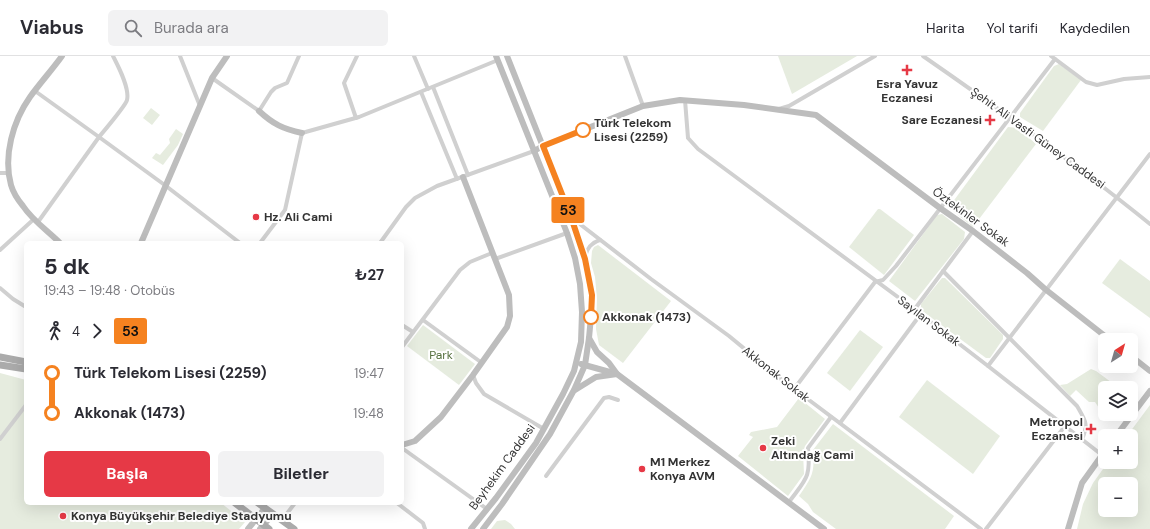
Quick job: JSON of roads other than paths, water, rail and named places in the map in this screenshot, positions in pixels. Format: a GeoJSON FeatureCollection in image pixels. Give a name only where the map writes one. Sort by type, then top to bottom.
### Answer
{"type":"FeatureCollection","features":[{"type":"Feature","properties":{"kind":"main road"},"geometry":{"type":"LineString","coordinates":[[0,357],[24,362]]}},
{"type":"Feature","properties":{"kind":"main road"},"geometry":{"type":"LineString","coordinates":[[0,365],[24,369]]}},
{"type":"Feature","properties":{"kind":"main road"},"geometry":{"type":"LineString","coordinates":[[238,505],[256,519],[264,528]]}},
{"type":"Feature","properties":{"kind":"main road"},"geometry":{"type":"LineString","coordinates":[[261,505],[294,529]]}},
{"type":"Feature","properties":{"kind":"street"},"geometry":{"type":"LineString","coordinates":[[58,241],[24,207],[16,195],[11,185],[8,160],[12,136],[22,111],[34,91],[62,56]]}},
{"type":"Feature","properties":{"kind":"street"},"geometry":{"type":"LineString","coordinates":[[0,250],[36,220],[127,100],[127,89],[121,71],[113,56]]}},
{"type":"Feature","properties":{"kind":"street"},"geometry":{"type":"LineString","coordinates":[[180,56],[200,106]]}},
{"type":"Feature","properties":{"kind":"street"},"geometry":{"type":"LineString","coordinates":[[142,241],[212,78],[227,56]]}},
{"type":"Feature","properties":{"kind":"street"},"geometry":{"type":"LineString","coordinates":[[259,111],[271,92],[275,88],[287,82],[299,56]]}},
{"type":"Feature","properties":{"kind":"street"},"geometry":{"type":"LineString","coordinates":[[356,118],[344,83],[357,56]]}},
{"type":"Feature","properties":{"kind":"street"},"geometry":{"type":"LineString","coordinates":[[414,56],[428,89]]}},
{"type":"Feature","properties":{"kind":"street","name":"Beyhekim Caddesi"},"geometry":{"type":"LineString","coordinates":[[483,529],[550,434],[574,390],[585,365],[589,338],[592,295],[585,259],[571,217],[507,56]]}},
{"type":"Feature","properties":{"kind":"street"},"geometry":{"type":"LineString","coordinates":[[625,56],[643,106]]}},
{"type":"Feature","properties":{"kind":"street"},"geometry":{"type":"LineString","coordinates":[[381,241],[415,198],[437,186],[534,151],[643,106],[685,100],[779,109],[789,106],[875,56]]}},
{"type":"Feature","properties":{"kind":"street","name":"Şehit Ali Vasfi Güney Caddesi"},"geometry":{"type":"LineString","coordinates":[[924,56],[1011,117],[1116,196],[1150,224]]}},
{"type":"Feature","properties":{"kind":"street"},"geometry":{"type":"LineString","coordinates":[[1051,56],[1086,82],[1097,85],[1124,79],[1150,77]]}},
{"type":"Feature","properties":{"kind":"street"},"geometry":{"type":"LineString","coordinates":[[212,78],[272,122],[287,130],[302,133],[356,118],[433,87],[497,58]]}},
{"type":"Feature","properties":{"kind":"street","name":"Beyhekim Caddesi"},"geometry":{"type":"LineString","coordinates":[[471,529],[532,449],[544,429],[574,371],[581,342],[582,312],[580,284],[575,258],[567,233],[497,58]]}},
{"type":"Feature","properties":{"kind":"street"},"geometry":{"type":"LineString","coordinates":[[794,389],[875,282],[883,280],[887,277],[1055,59]]}},
{"type":"Feature","properties":{"kind":"street"},"geometry":{"type":"LineString","coordinates":[[404,446],[415,441],[441,417],[474,375],[507,327],[510,316],[509,295],[463,177],[433,87]]}},
{"type":"Feature","properties":{"kind":"street"},"geometry":{"type":"LineString","coordinates":[[34,91],[166,186],[237,241]]}},
{"type":"Feature","properties":{"kind":"street"},"geometry":{"type":"LineString","coordinates":[[421,92],[463,177]]}},
{"type":"Feature","properties":{"kind":"street","name":"Sayılan Sokak"},"geometry":{"type":"LineString","coordinates":[[685,100],[688,138],[698,149],[920,314],[1082,439],[1098,449]]}},
{"type":"Feature","properties":{"kind":"street","name":"Öztekinler Sokak"},"geometry":{"type":"LineString","coordinates":[[779,109],[816,115],[1027,272],[1045,289],[1101,333]]}},
{"type":"Feature","properties":{"kind":"street"},"geometry":{"type":"LineString","coordinates":[[263,241],[285,210],[302,133]]}},
{"type":"Feature","properties":{"kind":"street"},"geometry":{"type":"LineString","coordinates":[[988,366],[1116,196],[1150,154]]}},
{"type":"Feature","properties":{"kind":"street"},"geometry":{"type":"LineString","coordinates":[[0,174],[9,173]]}},
{"type":"Feature","properties":{"kind":"street","name":"Akkonak Sokak"},"geometry":{"type":"LineString","coordinates":[[571,217],[650,279],[729,336],[794,389],[981,529]]}},
{"type":"Feature","properties":{"kind":"street"},"geometry":{"type":"LineString","coordinates":[[914,310],[973,231]]}},
{"type":"Feature","properties":{"kind":"street"},"geometry":{"type":"LineString","coordinates":[[404,344],[460,270],[470,262],[567,233]]}},
{"type":"Feature","properties":{"kind":"street"},"geometry":{"type":"LineString","coordinates":[[585,259],[590,245],[600,240]]}},
{"type":"Feature","properties":{"kind":"street"},"geometry":{"type":"LineString","coordinates":[[943,271],[1077,406],[1084,420],[1086,430],[1082,439]]}},
{"type":"Feature","properties":{"kind":"street"},"geometry":{"type":"LineString","coordinates":[[0,288],[24,306]]}},
{"type":"Feature","properties":{"kind":"street"},"geometry":{"type":"LineString","coordinates":[[840,423],[920,314]]}},
{"type":"Feature","properties":{"kind":"street"},"geometry":{"type":"LineString","coordinates":[[422,320],[482,363]]}},
{"type":"Feature","properties":{"kind":"street"},"geometry":{"type":"LineString","coordinates":[[404,326],[413,332]]}},
{"type":"Feature","properties":{"kind":"street"},"geometry":{"type":"LineString","coordinates":[[589,338],[596,352],[609,363],[617,374],[824,529]]}},
{"type":"Feature","properties":{"kind":"street"},"geometry":{"type":"LineString","coordinates":[[576,362],[617,374]]}},
{"type":"Feature","properties":{"kind":"street"},"geometry":{"type":"LineString","coordinates":[[1138,362],[1150,371]]}},
{"type":"Feature","properties":{"kind":"street"},"geometry":{"type":"LineString","coordinates":[[574,390],[596,377],[617,374]]}},
{"type":"Feature","properties":{"kind":"street"},"geometry":{"type":"LineString","coordinates":[[474,375],[476,383],[484,394],[544,429]]}},
{"type":"Feature","properties":{"kind":"street"},"geometry":{"type":"LineString","coordinates":[[1121,429],[1150,390]]}},
{"type":"Feature","properties":{"kind":"street"},"geometry":{"type":"LineString","coordinates":[[546,476],[604,398],[609,397],[618,400]]}},
{"type":"Feature","properties":{"kind":"street"},"geometry":{"type":"LineString","coordinates":[[0,439],[24,408]]}},
{"type":"Feature","properties":{"kind":"street"},"geometry":{"type":"LineString","coordinates":[[789,502],[806,478],[810,467],[808,448],[831,417]]}},
{"type":"Feature","properties":{"kind":"street"},"geometry":{"type":"LineString","coordinates":[[986,529],[1065,426]]}},
{"type":"Feature","properties":{"kind":"street"},"geometry":{"type":"LineString","coordinates":[[404,448],[487,509]]}},
{"type":"Feature","properties":{"kind":"street"},"geometry":{"type":"LineString","coordinates":[[1068,529],[1082,482],[1098,461]]}},
{"type":"Feature","properties":{"kind":"street"},"geometry":{"type":"LineString","coordinates":[[282,521],[293,505]]}},
{"type":"Feature","properties":{"kind":"street"},"geometry":{"type":"LineString","coordinates":[[400,505],[423,523],[425,529]]}},
{"type":"Feature","properties":{"kind":"street"},"geometry":{"type":"LineString","coordinates":[[248,529],[265,508]]}},
{"type":"Feature","properties":{"kind":"street"},"geometry":{"type":"LineString","coordinates":[[264,528],[272,514]]}},
{"type":"Feature","properties":{"kind":"place","name":"Esra Yavuz Eczanesi"},"geometry":{"type":"Point","coordinates":[907,70]}},
{"type":"Feature","properties":{"kind":"place","name":"Sare Eczanesi"},"geometry":{"type":"Point","coordinates":[990,120]}},
{"type":"Feature","properties":{"kind":"place","name":"Türk Telekom Lisesi (2259)"},"geometry":{"type":"Point","coordinates":[583,130]}},
{"type":"Feature","properties":{"kind":"place","name":"Hz. Ali Cami"},"geometry":{"type":"Point","coordinates":[256,217]}},
{"type":"Feature","properties":{"kind":"place","name":"Akkonak (1473)"},"geometry":{"type":"Point","coordinates":[591,317]}},
{"type":"Feature","properties":{"kind":"place","name":"Metropol Eczanesi"},"geometry":{"type":"Point","coordinates":[1091,429]}},
{"type":"Feature","properties":{"kind":"place","name":"Zeki Altındağ Cami"},"geometry":{"type":"Point","coordinates":[763,448]}},
{"type":"Feature","properties":{"kind":"place","name":"M1 Merkez Konya AVM"},"geometry":{"type":"Point","coordinates":[642,469]}},
{"type":"Feature","properties":{"kind":"place","name":"Konya Büyükşehir Belediye Stadyumu"},"geometry":{"type":"Point","coordinates":[63,516]}},
{"type":"Feature","properties":{"kind":"park label","name":"Park"},"geometry":{"type":"Point","coordinates":[441,355]}}]}
